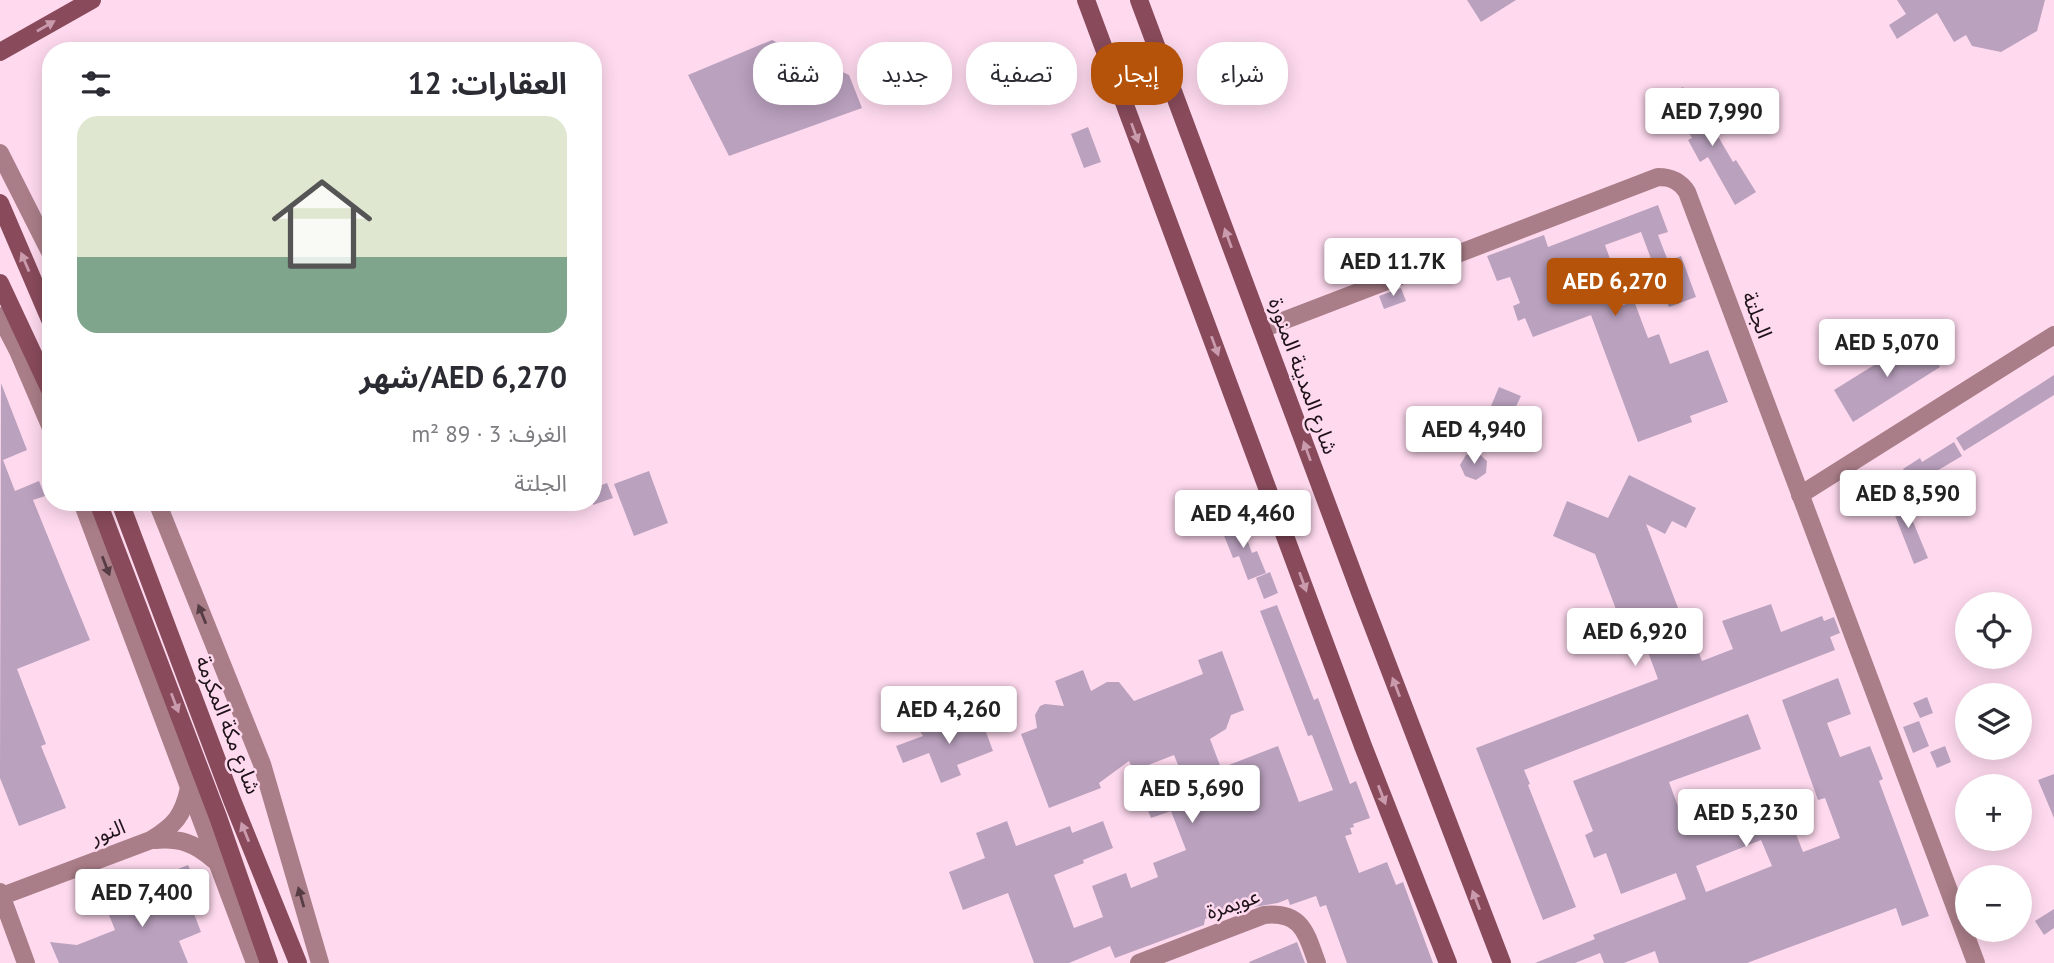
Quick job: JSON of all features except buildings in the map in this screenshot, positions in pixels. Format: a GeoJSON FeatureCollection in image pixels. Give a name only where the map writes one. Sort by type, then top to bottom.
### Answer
{"type":"FeatureCollection","features":[{"type":"Feature","properties":{"kind":"street"},"geometry":{"type":"LineString","coordinates":[[0,52],[92,0]]}},
{"type":"Feature","properties":{"kind":"street"},"geometry":{"type":"LineString","coordinates":[[1086,0],[1363,746],[1448,963]]}},
{"type":"Feature","properties":{"kind":"street","name":"شارع المدينة المنورة"},"geometry":{"type":"LineString","coordinates":[[1139,0],[1471,887],[1502,963]]}},
{"type":"Feature","properties":{"kind":"street"},"geometry":{"type":"LineString","coordinates":[[0,153],[6,174],[42,238]]}},
{"type":"Feature","properties":{"kind":"street","name":"الجلتة"},"geometry":{"type":"LineString","coordinates":[[1262,329],[1658,177],[1667,177],[1682,185],[1687,192],[1976,963]]}},
{"type":"Feature","properties":{"kind":"street"},"geometry":{"type":"LineString","coordinates":[[0,203],[42,301]]}},
{"type":"Feature","properties":{"kind":"street"},"geometry":{"type":"LineString","coordinates":[[0,283],[42,373]]}},
{"type":"Feature","properties":{"kind":"street"},"geometry":{"type":"LineString","coordinates":[[0,316],[19,351],[42,406]]}},
{"type":"Feature","properties":{"kind":"street"},"geometry":{"type":"LineString","coordinates":[[1800,495],[2054,335]]}},
{"type":"Feature","properties":{"kind":"street"},"geometry":{"type":"LineString","coordinates":[[85,511],[255,963]]}},
{"type":"Feature","properties":{"kind":"street","name":"شارع مكة المكرمة"},"geometry":{"type":"LineString","coordinates":[[101,511],[213,804],[269,963]]}},
{"type":"Feature","properties":{"kind":"street","name":"شارع مكة المكرمة"},"geometry":{"type":"LineString","coordinates":[[123,511],[232,800],[298,963]]}},
{"type":"Feature","properties":{"kind":"street","name":"شارع مكة المكرمة"},"geometry":{"type":"LineString","coordinates":[[162,511],[262,764],[320,963]]}},
{"type":"Feature","properties":{"kind":"street","name":"النور"},"geometry":{"type":"LineString","coordinates":[[26,963],[1,894],[151,840],[171,828],[184,809],[189,787]]}},
{"type":"Feature","properties":{"kind":"street","name":"النور"},"geometry":{"type":"LineString","coordinates":[[151,840],[176,838],[199,846],[217,863]]}},
{"type":"Feature","properties":{"kind":"street","name":"عويمرة"},"geometry":{"type":"LineString","coordinates":[[1139,963],[1264,915],[1279,913],[1301,925],[1317,963]]}}]}
